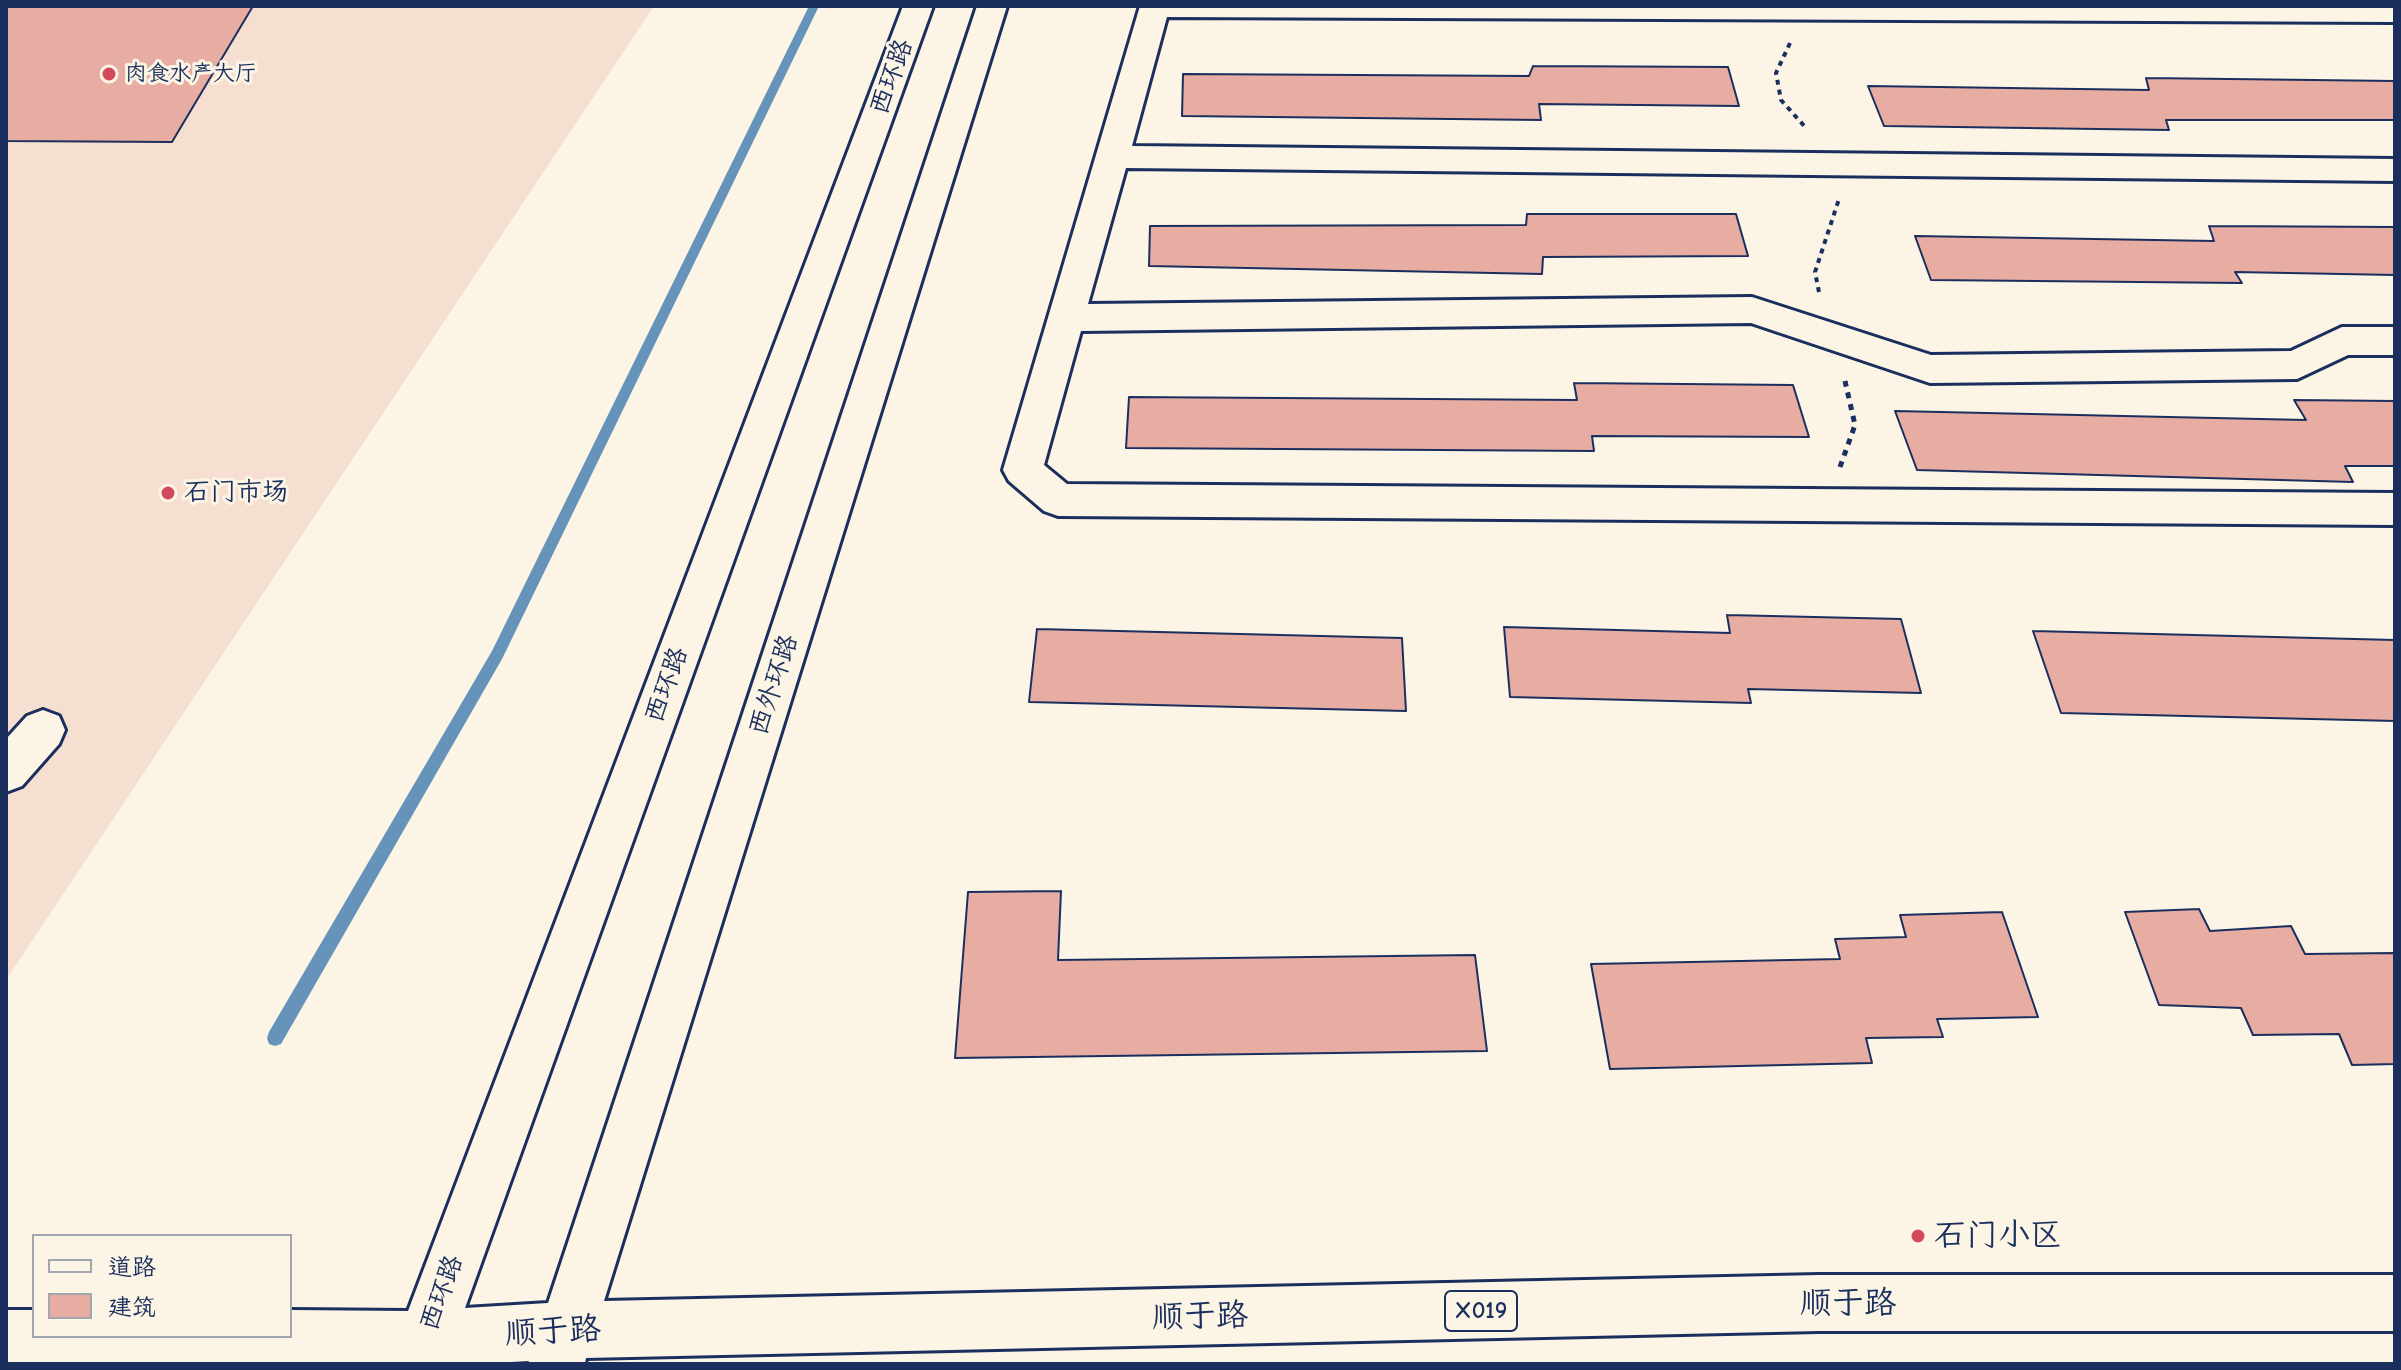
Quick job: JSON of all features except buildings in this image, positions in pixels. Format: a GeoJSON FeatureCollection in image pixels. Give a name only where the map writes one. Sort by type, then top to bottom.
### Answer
{"type":"FeatureCollection","features":[{"type":"Feature","properties":{"kind":"main road","name":"西环路"},"geometry":{"type":"LineString","coordinates":[[421,1351],[918,6]]}},
{"type":"Feature","properties":{"kind":"main road","name":"西外环路"},"geometry":{"type":"LineString","coordinates":[[561,1347],[992,6]]}},
{"type":"Feature","properties":{"kind":"main road"},"geometry":{"type":"LineString","coordinates":[[2395,13],[1154,7],[1023,470],[1058,500],[2395,509]]}},
{"type":"Feature","properties":{"kind":"main road"},"geometry":{"type":"LineString","coordinates":[[1112,157],[2395,170]]}},
{"type":"Feature","properties":{"kind":"main road"},"geometry":{"type":"LineString","coordinates":[[1066,318],[1752,310],[1930,369],[2297,365],[2342,341],[2395,341]]}},
{"type":"Feature","properties":{"kind":"main road"},"geometry":{"type":"LineString","coordinates":[[6,771],[43,730]]}},
{"type":"Feature","properties":{"kind":"main road","name":"顺于路"},"geometry":{"type":"LineString","coordinates":[[6,1338],[421,1351],[1803,1304],[2395,1303]]}},
{"type":"Feature","properties":{"kind":"path"},"geometry":{"type":"LineString","coordinates":[[1805,11],[1776,73],[1781,100],[1837,164],[1840,198],[1815,272],[1826,334],[1839,358],[1855,425],[1826,505]]}},
{"type":"Feature","properties":{"kind":"shaded area","name":"石门市场"},"geometry":{"type":"Polygon","coordinates":[[[6,6],[654,6],[6,980],[6,6]]]}},
{"type":"Feature","properties":{"kind":"waterway"},"geometry":{"type":"LineString","coordinates":[[275,1038],[497,655],[814,6]]}},
{"type":"Feature","properties":{"kind":"place","name":"肉食水产大厅"},"geometry":{"type":"Point","coordinates":[109,74]}},
{"type":"Feature","properties":{"kind":"place","name":"石门市场"},"geometry":{"type":"Point","coordinates":[168,493]}},
{"type":"Feature","properties":{"kind":"place","name":"石门小区"},"geometry":{"type":"Point","coordinates":[1918,1236]}}]}
